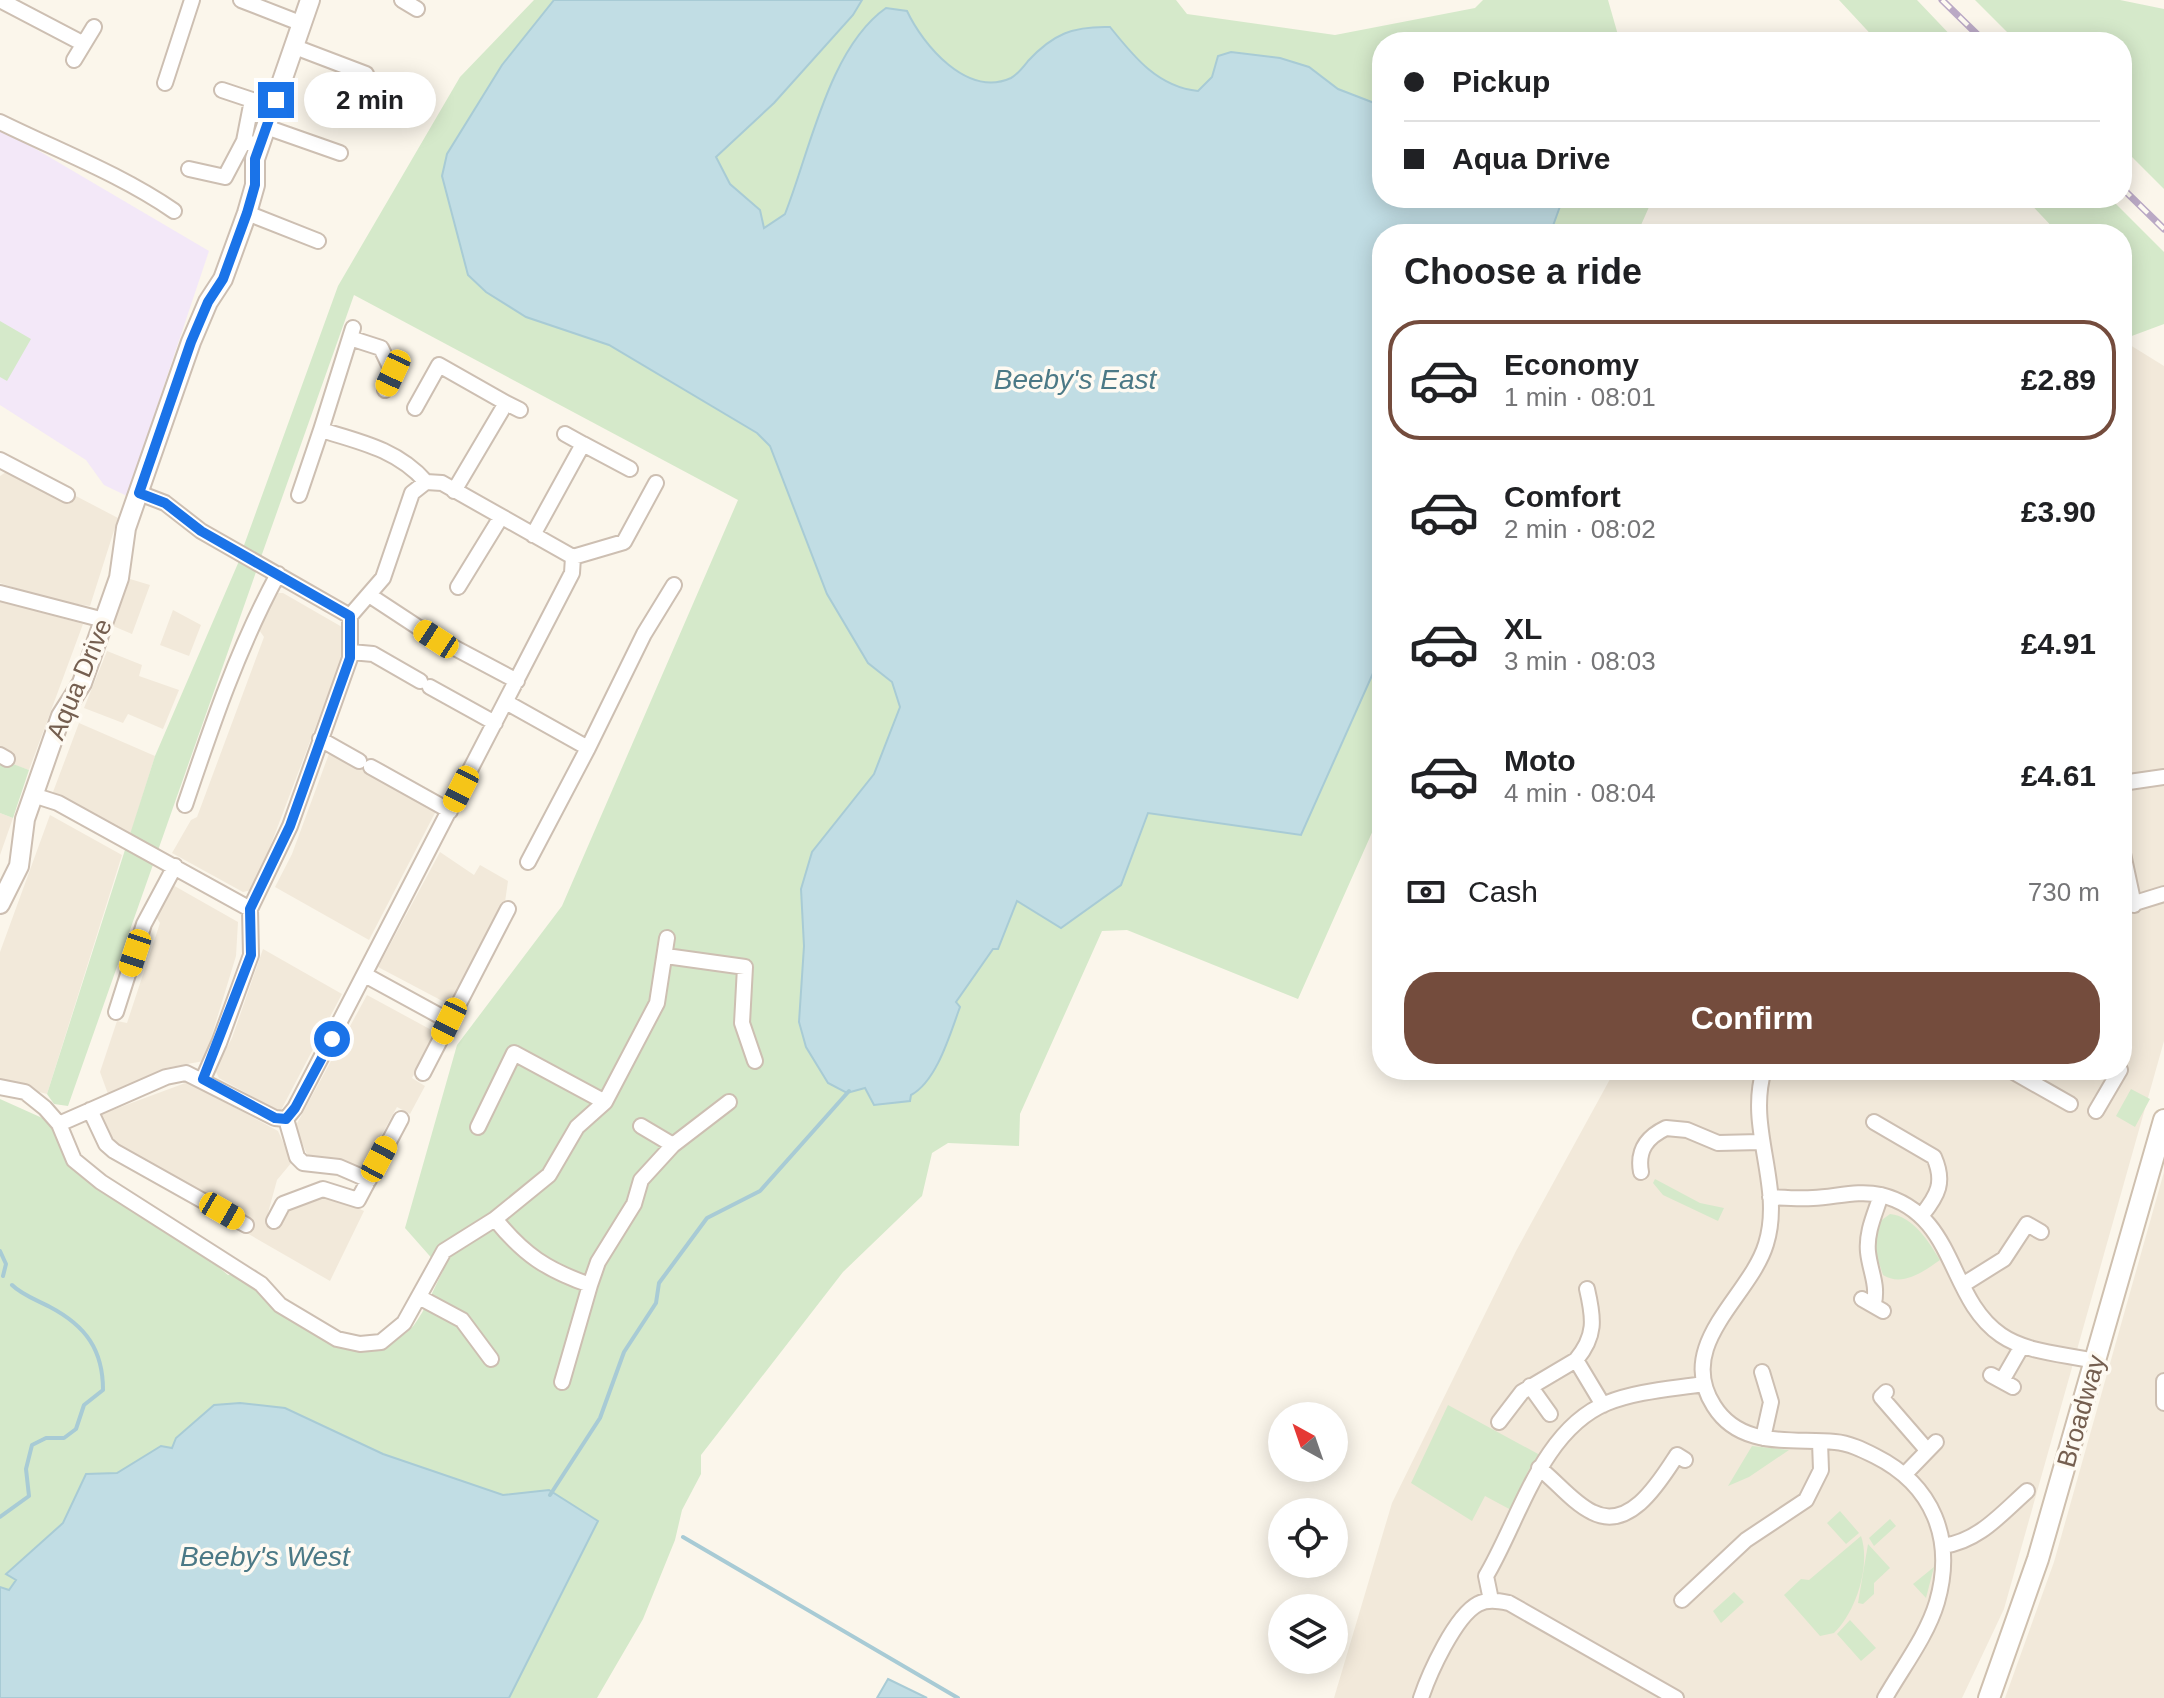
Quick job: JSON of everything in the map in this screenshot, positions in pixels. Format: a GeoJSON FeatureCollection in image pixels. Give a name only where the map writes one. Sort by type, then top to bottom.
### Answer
{"type":"FeatureCollection","features":[{"type":"Feature","properties":{"kind":"main road","name":"Broadway"},"geometry":{"type":"LineString","coordinates":[[1989,1698],[2038,1559],[2164,1120]]}},
{"type":"Feature","properties":{"kind":"street"},"geometry":{"type":"LineString","coordinates":[[0,0],[82,43]]}},
{"type":"Feature","properties":{"kind":"street"},"geometry":{"type":"LineString","coordinates":[[165,83],[192,0]]}},
{"type":"Feature","properties":{"kind":"street"},"geometry":{"type":"LineString","coordinates":[[241,0],[300,23]]}},
{"type":"Feature","properties":{"kind":"street","name":"Aqua Drive"},"geometry":{"type":"LineString","coordinates":[[0,904],[19,866],[23,825],[61,716],[82,683],[119,578],[126,528],[191,342],[208,302],[223,279],[247,213],[255,185],[252,144],[266,127],[310,0]]}},
{"type":"Feature","properties":{"kind":"street"},"geometry":{"type":"LineString","coordinates":[[402,0],[417,9]]}},
{"type":"Feature","properties":{"kind":"street"},"geometry":{"type":"LineString","coordinates":[[74,60],[94,27]]}},
{"type":"Feature","properties":{"kind":"street"},"geometry":{"type":"LineString","coordinates":[[295,47],[366,74]]}},
{"type":"Feature","properties":{"kind":"street"},"geometry":{"type":"LineString","coordinates":[[189,169],[225,177],[252,144],[252,100],[222,90]]}},
{"type":"Feature","properties":{"kind":"street"},"geometry":{"type":"LineString","coordinates":[[0,122],[90,167],[113,172],[174,211]]}},
{"type":"Feature","properties":{"kind":"street"},"geometry":{"type":"LineString","coordinates":[[266,127],[340,153]]}},
{"type":"Feature","properties":{"kind":"street"},"geometry":{"type":"LineString","coordinates":[[247,213],[318,241]]}},
{"type":"Feature","properties":{"kind":"street"},"geometry":{"type":"LineString","coordinates":[[299,495],[351,333],[381,348],[393,373],[385,390]]}},
{"type":"Feature","properties":{"kind":"street"},"geometry":{"type":"LineString","coordinates":[[415,408],[439,365],[520,410]]}},
{"type":"Feature","properties":{"kind":"street"},"geometry":{"type":"LineString","coordinates":[[454,491],[506,403]]}},
{"type":"Feature","properties":{"kind":"street"},"geometry":{"type":"LineString","coordinates":[[321,430],[373,445],[409,463],[426,482]]}},
{"type":"Feature","properties":{"kind":"street"},"geometry":{"type":"LineString","coordinates":[[565,434],[630,469]]}},
{"type":"Feature","properties":{"kind":"street"},"geometry":{"type":"LineString","coordinates":[[533,535],[583,444]]}},
{"type":"Feature","properties":{"kind":"street"},"geometry":{"type":"LineString","coordinates":[[0,461],[67,495]]}},
{"type":"Feature","properties":{"kind":"street"},"geometry":{"type":"LineString","coordinates":[[203,1079],[251,955],[250,909],[280,851],[351,652],[350,616],[383,578],[412,493],[426,482],[442,483],[573,557],[624,542],[656,483]]}},
{"type":"Feature","properties":{"kind":"street"},"geometry":{"type":"LineString","coordinates":[[139,493],[165,503],[201,531],[350,616]]}},
{"type":"Feature","properties":{"kind":"street"},"geometry":{"type":"LineString","coordinates":[[458,587],[501,517]]}},
{"type":"Feature","properties":{"kind":"street"},"geometry":{"type":"LineString","coordinates":[[286,1119],[295,1108],[517,681],[572,573],[573,557]]}},
{"type":"Feature","properties":{"kind":"street"},"geometry":{"type":"LineString","coordinates":[[185,805],[221,699],[251,625],[278,574]]}},
{"type":"Feature","properties":{"kind":"street"},"geometry":{"type":"LineString","coordinates":[[528,862],[644,634],[674,585]]}},
{"type":"Feature","properties":{"kind":"street"},"geometry":{"type":"LineString","coordinates":[[0,593],[104,620]]}},
{"type":"Feature","properties":{"kind":"street"},"geometry":{"type":"LineString","coordinates":[[369,595],[436,639]]}},
{"type":"Feature","properties":{"kind":"street"},"geometry":{"type":"LineString","coordinates":[[453,647],[517,681]]}},
{"type":"Feature","properties":{"kind":"street"},"geometry":{"type":"LineString","coordinates":[[351,652],[373,654],[495,723]]}},
{"type":"Feature","properties":{"kind":"street"},"geometry":{"type":"LineString","coordinates":[[506,702],[588,748]]}},
{"type":"Feature","properties":{"kind":"street"},"geometry":{"type":"LineString","coordinates":[[320,739],[450,811]]}},
{"type":"Feature","properties":{"kind":"street"},"geometry":{"type":"LineString","coordinates":[[2132,782],[2164,777]]}},
{"type":"Feature","properties":{"kind":"street"},"geometry":{"type":"LineString","coordinates":[[33,795],[58,803],[250,909]]}},
{"type":"Feature","properties":{"kind":"street"},"geometry":{"type":"LineString","coordinates":[[116,1012],[144,924],[175,866]]}},
{"type":"Feature","properties":{"kind":"street"},"geometry":{"type":"LineString","coordinates":[[2132,905],[2164,894]]}},
{"type":"Feature","properties":{"kind":"street"},"geometry":{"type":"LineString","coordinates":[[423,1073],[508,909]]}},
{"type":"Feature","properties":{"kind":"street"},"geometry":{"type":"LineString","coordinates":[[0,1087],[25,1092],[59,1124],[74,1160],[101,1182],[261,1284],[280,1305],[307,1324],[337,1339],[360,1344],[381,1342],[404,1323],[444,1251],[495,1219],[549,1175],[577,1127],[605,1102],[657,1003],[667,938]]}},
{"type":"Feature","properties":{"kind":"street"},"geometry":{"type":"LineString","coordinates":[[666,956],[745,967],[742,1023],[755,1061]]}},
{"type":"Feature","properties":{"kind":"street"},"geometry":{"type":"LineString","coordinates":[[365,975],[449,1021]]}},
{"type":"Feature","properties":{"kind":"street"},"geometry":{"type":"LineString","coordinates":[[478,1127],[514,1053],[605,1102]]}},
{"type":"Feature","properties":{"kind":"street"},"geometry":{"type":"LineString","coordinates":[[59,1124],[174,1074],[186,1073],[275,1118],[286,1119]]}},
{"type":"Feature","properties":{"kind":"street"},"geometry":{"type":"LineString","coordinates":[[1763,1080],[1758,1114],[1770,1197],[1765,1247],[1710,1338],[1702,1370],[1703,1384],[1724,1419],[1738,1429],[1763,1438],[1837,1442],[1863,1450],[1906,1473],[1929,1504],[1943,1546],[1936,1604],[1885,1698]]}},
{"type":"Feature","properties":{"kind":"street"},"geometry":{"type":"LineString","coordinates":[[2041,1080],[2070,1104]]}},
{"type":"Feature","properties":{"kind":"street"},"geometry":{"type":"LineString","coordinates":[[2096,1111],[2114,1080]]}},
{"type":"Feature","properties":{"kind":"street"},"geometry":{"type":"LineString","coordinates":[[562,1382],[598,1262],[634,1204],[641,1180],[673,1145],[729,1102]]}},
{"type":"Feature","properties":{"kind":"street"},"geometry":{"type":"LineString","coordinates":[[90,1110],[106,1144],[114,1151],[246,1225]]}},
{"type":"Feature","properties":{"kind":"street"},"geometry":{"type":"LineString","coordinates":[[286,1119],[297,1157],[303,1163],[339,1167],[369,1180]]}},
{"type":"Feature","properties":{"kind":"street"},"geometry":{"type":"LineString","coordinates":[[274,1221],[283,1204],[323,1189],[358,1200],[401,1119]]}},
{"type":"Feature","properties":{"kind":"street"},"geometry":{"type":"LineString","coordinates":[[1871,1120],[1934,1157],[1941,1179],[1940,1189],[1922,1215]]}},
{"type":"Feature","properties":{"kind":"street"},"geometry":{"type":"LineString","coordinates":[[641,1126],[673,1145]]}},
{"type":"Feature","properties":{"kind":"street"},"geometry":{"type":"LineString","coordinates":[[1641,1172],[1639,1162],[1646,1142],[1666,1128],[1687,1130],[1718,1143],[1760,1142]]}},
{"type":"Feature","properties":{"kind":"street"},"geometry":{"type":"LineString","coordinates":[[1770,1197],[1881,1195],[1922,1215],[1989,1325],[2022,1346],[2095,1361]]}},
{"type":"Feature","properties":{"kind":"street"},"geometry":{"type":"LineString","coordinates":[[1873,1304],[1877,1286],[1868,1248],[1869,1230],[1881,1195]]}},
{"type":"Feature","properties":{"kind":"street"},"geometry":{"type":"LineString","coordinates":[[495,1219],[526,1255],[559,1274],[590,1285]]}},
{"type":"Feature","properties":{"kind":"street"},"geometry":{"type":"LineString","coordinates":[[1964,1284],[2004,1259],[2027,1224],[2041,1232]]}},
{"type":"Feature","properties":{"kind":"street"},"geometry":{"type":"LineString","coordinates":[[1499,1422],[1513,1399],[1576,1360],[1593,1332],[1594,1319],[1587,1289]]}},
{"type":"Feature","properties":{"kind":"street"},"geometry":{"type":"LineString","coordinates":[[419,1297],[462,1320],[491,1359]]}},
{"type":"Feature","properties":{"kind":"street"},"geometry":{"type":"LineString","coordinates":[[2003,1380],[2022,1346]]}},
{"type":"Feature","properties":{"kind":"street"},"geometry":{"type":"LineString","coordinates":[[1576,1360],[1603,1405]]}},
{"type":"Feature","properties":{"kind":"street"},"geometry":{"type":"LineString","coordinates":[[1763,1438],[1771,1402],[1766,1377]]}},
{"type":"Feature","properties":{"kind":"street"},"geometry":{"type":"LineString","coordinates":[[2164,1381],[2164,1403]]}},
{"type":"Feature","properties":{"kind":"street"},"geometry":{"type":"LineString","coordinates":[[1491,1600],[1486,1576],[1515,1524],[1539,1468],[1578,1424],[1603,1405],[1625,1396],[1703,1384]]}},
{"type":"Feature","properties":{"kind":"street"},"geometry":{"type":"LineString","coordinates":[[1530,1386],[1550,1414]]}},
{"type":"Feature","properties":{"kind":"street"},"geometry":{"type":"LineString","coordinates":[[1886,1392],[1881,1397],[1932,1446],[1906,1473]]}},
{"type":"Feature","properties":{"kind":"street"},"geometry":{"type":"LineString","coordinates":[[1682,1600],[1746,1540],[1806,1500],[1821,1470],[1820,1442]]}},
{"type":"Feature","properties":{"kind":"street"},"geometry":{"type":"LineString","coordinates":[[1539,1468],[1585,1508],[1601,1516],[1614,1516],[1626,1512],[1650,1493],[1677,1455]]}},
{"type":"Feature","properties":{"kind":"street"},"geometry":{"type":"LineString","coordinates":[[1943,1546],[1964,1543],[2014,1508],[2027,1491]]}},
{"type":"Feature","properties":{"kind":"street"},"geometry":{"type":"LineString","coordinates":[[1421,1698],[1436,1662],[1466,1613],[1491,1600],[1509,1603],[1676,1698]]}},
{"type":"Feature","properties":{"kind":"shaded area"},"geometry":{"type":"Polygon","coordinates":[[[0,128],[209,251],[127,496],[104,485],[86,460],[0,405],[0,128]]]}},
{"type":"Feature","properties":{"kind":"shaded area"},"geometry":{"type":"Polygon","coordinates":[[[2132,346],[2164,366],[2164,1041],[2004,1609],[1962,1698],[1334,1698],[1341,1674],[1348,1674],[1348,1651],[1392,1503],[1516,1251],[1610,1080],[2132,1080],[2132,346]]]}},
{"type":"Feature","properties":{"kind":"shaded area"},"geometry":{"type":"Polygon","coordinates":[[[6,472],[69,504],[74,495],[118,518],[90,606],[52,600],[0,583],[0,476],[6,472]]]}},
{"type":"Feature","properties":{"kind":"shaded area"},"geometry":{"type":"Polygon","coordinates":[[[130,579],[150,585],[132,634],[113,626],[130,579]]]}},
{"type":"Feature","properties":{"kind":"shaded area"},"geometry":{"type":"Polygon","coordinates":[[[276,593],[283,593],[342,627],[346,632],[344,652],[265,860],[252,890],[243,892],[172,853],[191,820],[197,817],[264,637],[257,627],[276,593]]]}},
{"type":"Feature","properties":{"kind":"shaded area"},"geometry":{"type":"Polygon","coordinates":[[[0,601],[83,624],[29,770],[9,763],[0,751],[0,601]]]}},
{"type":"Feature","properties":{"kind":"shaded area"},"geometry":{"type":"Polygon","coordinates":[[[173,610],[201,625],[189,656],[160,645],[173,610]]]}},
{"type":"Feature","properties":{"kind":"shaded area"},"geometry":{"type":"Polygon","coordinates":[[[107,651],[142,665],[139,676],[179,690],[163,729],[128,714],[123,723],[84,708],[107,651]]]}},
{"type":"Feature","properties":{"kind":"shaded area"},"geometry":{"type":"Polygon","coordinates":[[[79,723],[155,756],[130,836],[53,792],[79,723]]]}},
{"type":"Feature","properties":{"kind":"shaded area"},"geometry":{"type":"Polygon","coordinates":[[[330,751],[436,811],[369,940],[275,887],[292,854],[330,751]]]}},
{"type":"Feature","properties":{"kind":"shaded area"},"geometry":{"type":"Polygon","coordinates":[[[0,813],[13,818],[0,855],[0,813]]]}},
{"type":"Feature","properties":{"kind":"shaded area"},"geometry":{"type":"Polygon","coordinates":[[[50,815],[122,855],[47,1094],[0,1082],[0,952],[50,815]]]}},
{"type":"Feature","properties":{"kind":"shaded area"},"geometry":{"type":"Polygon","coordinates":[[[440,852],[474,875],[480,865],[508,881],[505,902],[450,1005],[378,967],[440,852]]]}},
{"type":"Feature","properties":{"kind":"shaded area"},"geometry":{"type":"Polygon","coordinates":[[[171,884],[238,922],[236,956],[204,1061],[165,1068],[108,1094],[100,1072],[117,1021],[127,1023],[160,923],[155,915],[171,884]]]}},
{"type":"Feature","properties":{"kind":"shaded area"},"geometry":{"type":"Polygon","coordinates":[[[263,949],[342,994],[280,1112],[219,1078],[215,1070],[232,1038],[263,949]]]}},
{"type":"Feature","properties":{"kind":"shaded area"},"geometry":{"type":"Polygon","coordinates":[[[367,995],[437,1033],[412,1078],[425,1086],[410,1114],[397,1107],[363,1169],[329,1160],[310,1161],[295,1127],[367,995]]]}},
{"type":"Feature","properties":{"kind":"shaded area"},"geometry":{"type":"Polygon","coordinates":[[[188,1082],[278,1131],[292,1162],[277,1180],[268,1213],[282,1221],[290,1206],[331,1195],[364,1211],[330,1281],[245,1232],[251,1222],[111,1144],[99,1115],[188,1082]]]}},
{"type":"Feature","properties":{"kind":"shaded area"},"geometry":{"type":"Polygon","coordinates":[[[2164,1172],[2164,1698],[2005,1698],[2054,1562],[2164,1172]]]}},
{"type":"Feature","properties":{"kind":"green space"},"geometry":{"type":"Polygon","coordinates":[[[534,0],[1176,0],[1187,14],[1335,35],[1475,8],[1483,0],[1608,0],[1617,32],[1372,32],[1372,208],[1649,208],[1641,224],[1372,224],[1372,832],[1298,999],[1127,930],[1102,931],[1020,1114],[1019,1146],[948,1143],[932,1153],[922,1196],[843,1272],[701,1455],[701,1474],[682,1510],[675,1540],[643,1619],[597,1698],[0,1698],[0,1099],[49,1121],[65,1160],[172,1235],[214,1258],[216,1265],[228,1275],[236,1273],[322,1339],[341,1347],[362,1350],[383,1346],[408,1332],[443,1271],[405,1228],[457,1045],[562,906],[738,500],[354,295],[261,557],[243,548],[338,286],[460,77],[534,0]]]}},
{"type":"Feature","properties":{"kind":"green space"},"geometry":{"type":"Polygon","coordinates":[[[1839,0],[1917,0],[1947,32],[1869,32],[1839,0]]]}},
{"type":"Feature","properties":{"kind":"green space"},"geometry":{"type":"Polygon","coordinates":[[[1975,0],[2120,0],[2164,9],[2164,189],[2132,157],[2132,32],[2007,32],[1975,0]]]}},
{"type":"Feature","properties":{"kind":"green space"},"geometry":{"type":"Polygon","coordinates":[[[2034,208],[2120,208],[2164,252],[2164,324],[2132,336],[2132,224],[2050,224],[2034,208]]]}},
{"type":"Feature","properties":{"kind":"green space"},"geometry":{"type":"Polygon","coordinates":[[[0,321],[31,339],[7,381],[0,377],[0,321]]]}},
{"type":"Feature","properties":{"kind":"green space"},"geometry":{"type":"Polygon","coordinates":[[[239,561],[256,572],[68,1106],[54,1104],[47,1094],[155,756],[239,561]]]}},
{"type":"Feature","properties":{"kind":"green space"},"geometry":{"type":"Polygon","coordinates":[[[0,759],[29,770],[13,818],[0,813],[0,759]]]}},
{"type":"Feature","properties":{"kind":"green space"},"geometry":{"type":"Polygon","coordinates":[[[2131,1089],[2150,1099],[2135,1127],[2116,1116],[2131,1089]]]}},
{"type":"Feature","properties":{"kind":"green space"},"geometry":{"type":"Polygon","coordinates":[[[1655,1179],[1700,1203],[1724,1208],[1718,1221],[1663,1195],[1653,1183],[1655,1179]]]}},
{"type":"Feature","properties":{"kind":"green space"},"geometry":{"type":"Polygon","coordinates":[[[1890,1214],[1913,1225],[1940,1260],[1905,1279],[1883,1275],[1875,1251],[1879,1222],[1890,1214]]]}},
{"type":"Feature","properties":{"kind":"green space"},"geometry":{"type":"Polygon","coordinates":[[[1448,1405],[1540,1455],[1528,1471],[1513,1511],[1485,1496],[1472,1521],[1411,1483],[1448,1405]]]}},
{"type":"Feature","properties":{"kind":"green space"},"geometry":{"type":"Polygon","coordinates":[[[1752,1446],[1789,1450],[1749,1477],[1728,1486],[1752,1446]]]}},
{"type":"Feature","properties":{"kind":"green space"},"geometry":{"type":"Polygon","coordinates":[[[1840,1511],[1859,1533],[1846,1544],[1827,1523],[1840,1511]]]}},
{"type":"Feature","properties":{"kind":"green space"},"geometry":{"type":"Polygon","coordinates":[[[1890,1519],[1896,1526],[1874,1546],[1869,1538],[1890,1519]]]}},
{"type":"Feature","properties":{"kind":"green space"},"geometry":{"type":"Polygon","coordinates":[[[1861,1536],[1863,1574],[1855,1601],[1834,1633],[1820,1636],[1784,1595],[1801,1579],[1809,1580],[1861,1536]]]}},
{"type":"Feature","properties":{"kind":"green space"},"geometry":{"type":"Polygon","coordinates":[[[1868,1544],[1890,1568],[1874,1583],[1874,1594],[1863,1604],[1858,1603],[1868,1544]]]}},
{"type":"Feature","properties":{"kind":"green space"},"geometry":{"type":"Polygon","coordinates":[[[1934,1567],[1926,1598],[1913,1584],[1934,1567]]]}},
{"type":"Feature","properties":{"kind":"green space"},"geometry":{"type":"Polygon","coordinates":[[[1734,1592],[1744,1602],[1721,1623],[1713,1611],[1734,1592]]]}},
{"type":"Feature","properties":{"kind":"green space"},"geometry":{"type":"Polygon","coordinates":[[[1850,1620],[1876,1648],[1861,1661],[1837,1634],[1850,1620]]]}},
{"type":"Feature","properties":{"kind":"water","name":"Beeby's East"},"geometry":{"type":"Polygon","coordinates":[[[554,0],[862,0],[853,15],[774,103],[716,157],[730,184],[760,210],[764,228],[785,214],[824,102],[850,48],[866,26],[886,8],[907,11],[924,39],[948,65],[978,81],[995,82],[1011,78],[1055,38],[1074,30],[1097,27],[1110,27],[1159,77],[1171,84],[1198,91],[1212,77],[1218,56],[1231,52],[1280,58],[1309,67],[1338,89],[1372,102],[1372,208],[1559,208],[1554,224],[1372,224],[1372,675],[1301,835],[1148,813],[1121,885],[1061,928],[1017,901],[998,949],[993,949],[956,1002],[960,1007],[935,1068],[911,1095],[910,1101],[874,1105],[865,1088],[847,1093],[828,1083],[806,1047],[799,1022],[804,946],[801,889],[812,852],[874,774],[900,707],[892,682],[868,663],[827,594],[770,446],[757,433],[609,345],[526,317],[486,292],[468,275],[442,176],[447,154],[502,65],[554,0]]]}},
{"type":"Feature","properties":{"kind":"water","name":"Beeby's West"},"geometry":{"type":"Polygon","coordinates":[[[240,1403],[285,1408],[383,1454],[503,1495],[549,1490],[598,1521],[509,1698],[0,1698],[0,1587],[9,1590],[16,1580],[6,1574],[63,1523],[86,1474],[117,1473],[161,1446],[172,1448],[176,1438],[214,1405],[240,1403]]]}},
{"type":"Feature","properties":{"kind":"water"},"geometry":{"type":"Polygon","coordinates":[[[888,1679],[927,1698],[877,1698],[888,1679]]]}},
{"type":"Feature","properties":{"kind":"waterway"},"geometry":{"type":"LineString","coordinates":[[550,1495],[600,1418],[624,1352],[656,1303],[659,1283],[707,1218],[760,1191],[849,1091]]}},
{"type":"Feature","properties":{"kind":"waterway"},"geometry":{"type":"LineString","coordinates":[[0,1251],[6,1264],[3,1276]]}},
{"type":"Feature","properties":{"kind":"waterway"},"geometry":{"type":"LineString","coordinates":[[0,1517],[29,1496],[26,1469],[32,1445],[46,1438],[64,1438],[76,1429],[84,1405],[103,1390],[96,1351],[83,1331],[63,1314],[12,1285]]}},
{"type":"Feature","properties":{"kind":"waterway"},"geometry":{"type":"LineString","coordinates":[[683,1537],[958,1698]]}},
{"type":"Feature","properties":{"kind":"railway"},"geometry":{"type":"LineString","coordinates":[[1942,0],[1975,32]]}},
{"type":"Feature","properties":{"kind":"railway"},"geometry":{"type":"LineString","coordinates":[[2132,198],[2164,229]]}},
{"type":"Feature","properties":{"kind":"route"},"geometry":{"type":"LineString","coordinates":[[276,100],[255,159],[255,185],[247,213],[223,279],[208,302],[191,342],[139,493],[165,503],[201,531],[350,616],[350,658],[290,826],[250,909],[251,955],[215,1055],[203,1079],[275,1118],[286,1119],[293,1112],[332,1039]]}}]}
